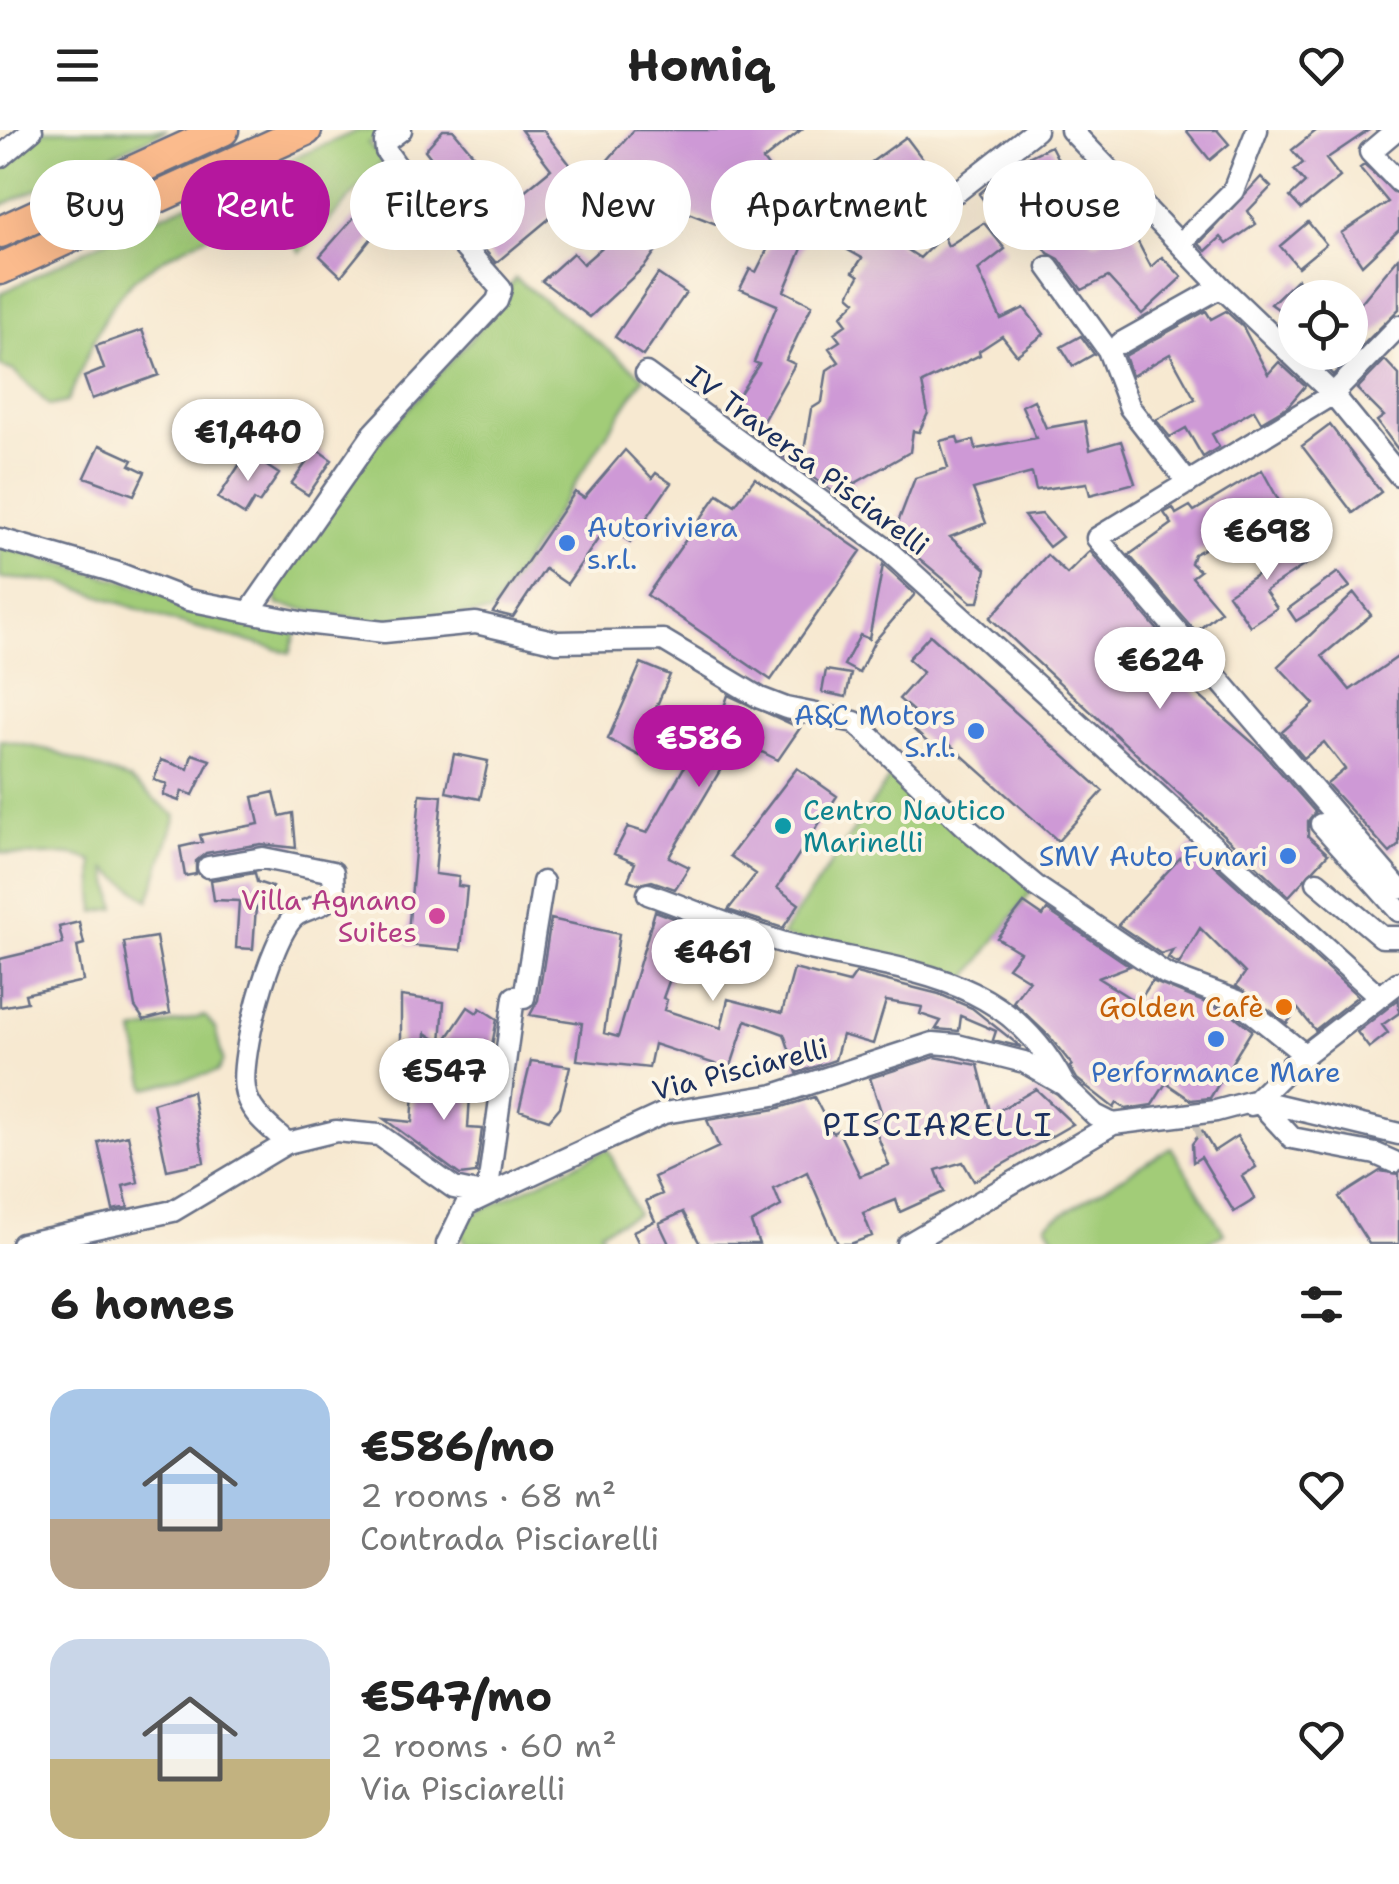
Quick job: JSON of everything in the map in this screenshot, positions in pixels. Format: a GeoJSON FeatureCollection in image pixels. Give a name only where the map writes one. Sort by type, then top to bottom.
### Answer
{"type":"FeatureCollection","features":[{"type":"Feature","properties":{"kind":"highway"},"geometry":{"type":"LineString","coordinates":[[0,232],[222,130]]}},
{"type":"Feature","properties":{"kind":"highway"},"geometry":{"type":"LineString","coordinates":[[0,269],[306,130]]}},
{"type":"Feature","properties":{"kind":"street"},"geometry":{"type":"LineString","coordinates":[[0,156],[32,130]]}},
{"type":"Feature","properties":{"kind":"street"},"geometry":{"type":"LineString","coordinates":[[250,612],[374,433],[497,301],[501,289],[386,151],[385,142],[401,130]]}},
{"type":"Feature","properties":{"kind":"street"},"geometry":{"type":"LineString","coordinates":[[963,186],[1036,130]]}},
{"type":"Feature","properties":{"kind":"street"},"geometry":{"type":"LineString","coordinates":[[1072,130],[1222,288],[1334,394],[1399,475]]}},
{"type":"Feature","properties":{"kind":"street"},"geometry":{"type":"LineString","coordinates":[[1180,244],[1233,190],[1257,130]]}},
{"type":"Feature","properties":{"kind":"street"},"geometry":{"type":"LineString","coordinates":[[1396,130],[1370,152],[1399,182]]}},
{"type":"Feature","properties":{"kind":"street"},"geometry":{"type":"LineString","coordinates":[[1048,267],[1108,350],[1130,408],[1188,483]]}},
{"type":"Feature","properties":{"kind":"street"},"geometry":{"type":"LineString","coordinates":[[1121,343],[1222,288]]}},
{"type":"Feature","properties":{"kind":"street"},"geometry":{"type":"LineString","coordinates":[[1399,326],[1334,394],[1097,538],[1259,721],[1399,889]]}},
{"type":"Feature","properties":{"kind":"street","name":"IV Traversa Pisciarelli"},"geometry":{"type":"LineString","coordinates":[[646,372],[885,548],[1380,997]]}},
{"type":"Feature","properties":{"kind":"street"},"geometry":{"type":"LineString","coordinates":[[0,540],[114,572],[188,600],[250,612],[384,632],[476,623],[558,642],[646,639],[680,646],[760,698],[786,708],[855,722],[869,731],[963,825],[1037,886],[1166,974],[1238,1001],[1304,1055]]}},
{"type":"Feature","properties":{"kind":"street"},"geometry":{"type":"LineString","coordinates":[[1321,824],[1399,911]]}},
{"type":"Feature","properties":{"kind":"street"},"geometry":{"type":"LineString","coordinates":[[208,867],[264,858],[333,872],[334,894],[318,908],[295,916],[284,934],[252,1021],[244,1091],[264,1126],[288,1143]]}},
{"type":"Feature","properties":{"kind":"street"},"geometry":{"type":"LineString","coordinates":[[487,1195],[514,998],[524,998],[543,882]]}},
{"type":"Feature","properties":{"kind":"street"},"geometry":{"type":"LineString","coordinates":[[1318,882],[1382,936],[1399,937]]}},
{"type":"Feature","properties":{"kind":"street"},"geometry":{"type":"LineString","coordinates":[[648,894],[781,942],[958,983],[999,1005],[1044,1046],[1064,1085]]}},
{"type":"Feature","properties":{"kind":"street"},"geometry":{"type":"LineString","coordinates":[[1200,1126],[1243,1112],[1304,1055],[1399,982]]}},
{"type":"Feature","properties":{"kind":"street","name":"Via Pisciarelli"},"geometry":{"type":"LineString","coordinates":[[487,1195],[664,1113],[774,1094],[933,1043],[957,1044],[1024,1062],[1064,1085],[1094,1114],[1113,1124]]}},
{"type":"Feature","properties":{"kind":"street"},"geometry":{"type":"LineString","coordinates":[[1256,1100],[1292,1138],[1311,1145],[1376,1154],[1394,1162]]}},
{"type":"Feature","properties":{"kind":"street"},"geometry":{"type":"LineString","coordinates":[[908,1244],[1113,1124],[1216,1111],[1256,1100],[1399,1134]]}},
{"type":"Feature","properties":{"kind":"street"},"geometry":{"type":"LineString","coordinates":[[22,1244],[173,1211],[288,1143],[336,1131],[379,1136],[454,1188],[487,1195]]}},
{"type":"Feature","properties":{"kind":"street"},"geometry":{"type":"LineString","coordinates":[[447,1244],[466,1205],[487,1195]]}},
{"type":"Feature","properties":{"kind":"green space"},"geometry":{"type":"Polygon","coordinates":[[[45,130],[167,130],[101,160],[30,160],[30,192],[0,206],[0,163],[45,130]]]}},
{"type":"Feature","properties":{"kind":"green space"},"geometry":{"type":"Polygon","coordinates":[[[359,130],[391,130],[368,143],[384,160],[350,160],[350,198],[330,220],[330,160],[290,160],[359,130]]]}},
{"type":"Feature","properties":{"kind":"green space"},"geometry":{"type":"Polygon","coordinates":[[[181,207],[181,250],[123,291],[95,337],[67,402],[50,406],[14,371],[0,366],[0,294],[86,250],[161,250],[161,216],[181,207]]]}},
{"type":"Feature","properties":{"kind":"green space"},"geometry":{"type":"Polygon","coordinates":[[[515,278],[644,377],[491,613],[375,622],[278,605],[275,594],[279,580],[367,454],[486,322],[515,278]]]}},
{"type":"Feature","properties":{"kind":"green space"},"geometry":{"type":"Polygon","coordinates":[[[0,546],[297,631],[290,653],[169,620],[60,582],[0,578],[0,546]]]}},
{"type":"Feature","properties":{"kind":"green space"},"geometry":{"type":"Polygon","coordinates":[[[0,740],[49,750],[130,780],[176,816],[149,900],[107,869],[116,908],[95,912],[93,862],[71,855],[0,852],[0,740]]]}},
{"type":"Feature","properties":{"kind":"green space"},"geometry":{"type":"Polygon","coordinates":[[[897,767],[1033,889],[965,981],[781,936],[897,767]]]}},
{"type":"Feature","properties":{"kind":"green space"},"geometry":{"type":"Polygon","coordinates":[[[205,1016],[215,1028],[223,1061],[217,1072],[146,1088],[134,1032],[205,1016]]]}},
{"type":"Feature","properties":{"kind":"green space"},"geometry":{"type":"Polygon","coordinates":[[[1171,1147],[1224,1233],[1205,1244],[1058,1244],[1046,1224],[1171,1147]]]}},
{"type":"Feature","properties":{"kind":"green space"},"geometry":{"type":"Polygon","coordinates":[[[608,1149],[637,1214],[600,1231],[605,1244],[466,1244],[461,1233],[474,1214],[608,1149]]]}},
{"type":"Feature","properties":{"kind":"building"},"geometry":{"type":"Polygon","coordinates":[[[443,130],[453,130],[478,160],[433,160],[425,150],[443,130]]]}},
{"type":"Feature","properties":{"kind":"building"},"geometry":{"type":"Polygon","coordinates":[[[521,130],[543,130],[566,160],[545,161],[521,130]]]}},
{"type":"Feature","properties":{"kind":"building"},"geometry":{"type":"Polygon","coordinates":[[[634,130],[801,130],[763,160],[711,160],[711,222],[691,214],[691,160],[608,160],[634,130]]]}},
{"type":"Feature","properties":{"kind":"building"},"geometry":{"type":"Polygon","coordinates":[[[1186,130],[1217,130],[1229,144],[1210,160],[1186,130]]]}},
{"type":"Feature","properties":{"kind":"building"},"geometry":{"type":"Polygon","coordinates":[[[1317,130],[1369,130],[1326,159],[1340,177],[1301,209],[1290,197],[1305,183],[1294,170],[1303,163],[1292,150],[1317,130]]]}},
{"type":"Feature","properties":{"kind":"building"},"geometry":{"type":"Polygon","coordinates":[[[906,137],[923,160],[874,160],[906,137]]]}},
{"type":"Feature","properties":{"kind":"building"},"geometry":{"type":"Polygon","coordinates":[[[1051,146],[1058,160],[1022,160],[1051,146]]]}},
{"type":"Feature","properties":{"kind":"building"},"geometry":{"type":"Polygon","coordinates":[[[1364,165],[1399,195],[1399,230],[1362,265],[1341,233],[1388,202],[1360,168],[1364,165]]]}},
{"type":"Feature","properties":{"kind":"building"},"geometry":{"type":"Polygon","coordinates":[[[545,174],[545,222],[525,239],[525,190],[545,174]]]}},
{"type":"Feature","properties":{"kind":"building"},"geometry":{"type":"Polygon","coordinates":[[[1261,177],[1271,187],[1248,211],[1256,224],[1227,244],[1221,237],[1206,251],[1199,244],[1261,177]]]}},
{"type":"Feature","properties":{"kind":"building"},"geometry":{"type":"Polygon","coordinates":[[[350,222],[350,250],[362,250],[341,276],[320,256],[330,250],[330,245],[350,222]]]}},
{"type":"Feature","properties":{"kind":"building"},"geometry":{"type":"Polygon","coordinates":[[[1308,222],[1326,244],[1298,267],[1280,246],[1308,222]]]}},
{"type":"Feature","properties":{"kind":"building"},"geometry":{"type":"Polygon","coordinates":[[[983,224],[983,250],[1004,250],[978,270],[1001,319],[1024,308],[1044,334],[1017,355],[1002,336],[979,351],[980,355],[922,383],[928,413],[919,432],[913,431],[910,452],[836,494],[775,450],[784,437],[804,451],[811,409],[822,402],[827,370],[839,362],[829,348],[840,341],[834,333],[847,324],[841,316],[856,301],[849,295],[859,276],[853,272],[862,258],[848,250],[908,250],[920,258],[928,250],[963,250],[963,236],[983,224]]]}},
{"type":"Feature","properties":{"kind":"building"},"geometry":{"type":"Polygon","coordinates":[[[485,250],[512,250],[496,263],[485,250]]]}},
{"type":"Feature","properties":{"kind":"building"},"geometry":{"type":"Polygon","coordinates":[[[599,250],[656,250],[645,266],[590,317],[542,281],[573,253],[583,264],[599,250]]]}},
{"type":"Feature","properties":{"kind":"building"},"geometry":{"type":"Polygon","coordinates":[[[767,250],[801,250],[784,291],[812,305],[786,360],[795,364],[763,421],[733,404],[759,364],[754,362],[777,305],[740,289],[750,269],[756,272],[767,250]]]}},
{"type":"Feature","properties":{"kind":"building"},"geometry":{"type":"Polygon","coordinates":[[[1046,250],[1142,250],[1151,267],[1162,257],[1182,277],[1142,314],[1108,277],[1082,290],[1059,259],[1046,250]]]}},
{"type":"Feature","properties":{"kind":"building"},"geometry":{"type":"Polygon","coordinates":[[[1399,257],[1399,309],[1368,340],[1368,294],[1399,257]]]}},
{"type":"Feature","properties":{"kind":"building"},"geometry":{"type":"Polygon","coordinates":[[[658,274],[686,293],[643,356],[615,337],[658,274]]]}},
{"type":"Feature","properties":{"kind":"building"},"geometry":{"type":"Polygon","coordinates":[[[1206,311],[1211,319],[1226,311],[1243,327],[1268,374],[1278,363],[1278,370],[1288,370],[1305,386],[1288,406],[1261,422],[1254,410],[1212,434],[1219,447],[1203,457],[1186,428],[1170,437],[1156,420],[1195,399],[1170,354],[1132,376],[1125,356],[1206,311]]]}},
{"type":"Feature","properties":{"kind":"building"},"geometry":{"type":"Polygon","coordinates":[[[142,330],[159,375],[92,399],[84,377],[104,369],[96,346],[142,330]]]}},
{"type":"Feature","properties":{"kind":"building"},"geometry":{"type":"Polygon","coordinates":[[[1081,336],[1094,354],[1073,366],[1061,347],[1081,336]]]}},
{"type":"Feature","properties":{"kind":"building"},"geometry":{"type":"Polygon","coordinates":[[[1385,360],[1399,375],[1399,451],[1377,421],[1384,416],[1357,389],[1385,360]]]}},
{"type":"Feature","properties":{"kind":"building"},"geometry":{"type":"Polygon","coordinates":[[[1034,400],[1046,428],[1085,421],[1090,450],[1121,441],[1135,483],[1090,495],[1087,483],[1036,490],[1032,473],[973,489],[986,523],[950,537],[986,569],[979,602],[971,602],[897,540],[897,525],[915,478],[948,468],[940,441],[957,437],[959,444],[974,440],[976,449],[1036,438],[1022,406],[1034,400]]]}},
{"type":"Feature","properties":{"kind":"building"},"geometry":{"type":"Polygon","coordinates":[[[1330,425],[1381,492],[1353,513],[1302,446],[1330,425]]]}},
{"type":"Feature","properties":{"kind":"building"},"geometry":{"type":"Polygon","coordinates":[[[100,445],[133,460],[130,465],[145,472],[134,495],[85,477],[100,445]]]}},
{"type":"Feature","properties":{"kind":"building"},"geometry":{"type":"Polygon","coordinates":[[[316,449],[332,460],[308,495],[291,484],[316,449]]]}},
{"type":"Feature","properties":{"kind":"building"},"geometry":{"type":"Polygon","coordinates":[[[625,450],[652,478],[656,473],[671,483],[630,542],[607,526],[567,584],[545,569],[513,617],[493,612],[575,492],[584,498],[625,450]]]}},
{"type":"Feature","properties":{"kind":"building"},"geometry":{"type":"Polygon","coordinates":[[[247,453],[279,474],[259,503],[254,500],[245,515],[218,498],[247,453]]]}},
{"type":"Feature","properties":{"kind":"building"},"geometry":{"type":"Polygon","coordinates":[[[1262,470],[1279,501],[1211,538],[1215,543],[1194,554],[1191,563],[1200,571],[1192,577],[1221,611],[1196,632],[1129,555],[1172,524],[1164,513],[1173,508],[1176,514],[1190,506],[1194,511],[1262,470]]]}},
{"type":"Feature","properties":{"kind":"building"},"geometry":{"type":"Polygon","coordinates":[[[755,478],[861,551],[771,680],[647,595],[718,494],[735,505],[755,478]]]}},
{"type":"Feature","properties":{"kind":"building"},"geometry":{"type":"Polygon","coordinates":[[[1042,514],[1062,537],[1049,547],[1024,516],[1042,514]]]}},
{"type":"Feature","properties":{"kind":"building"},"geometry":{"type":"Polygon","coordinates":[[[1293,540],[1308,563],[1265,591],[1277,608],[1250,626],[1228,594],[1261,572],[1267,565],[1263,559],[1293,540]]]}},
{"type":"Feature","properties":{"kind":"building"},"geometry":{"type":"Polygon","coordinates":[[[1090,551],[1179,655],[1166,667],[1261,750],[1315,812],[1308,821],[1308,836],[1328,854],[1289,896],[990,618],[1047,555],[1067,574],[1090,551]]]}},
{"type":"Feature","properties":{"kind":"building"},"geometry":{"type":"Polygon","coordinates":[[[883,565],[915,594],[874,642],[859,673],[844,665],[860,635],[869,639],[883,565]]]}},
{"type":"Feature","properties":{"kind":"building"},"geometry":{"type":"Polygon","coordinates":[[[1338,572],[1350,587],[1296,621],[1288,609],[1338,572]]]}},
{"type":"Feature","properties":{"kind":"building"},"geometry":{"type":"Polygon","coordinates":[[[1354,593],[1371,615],[1322,656],[1350,690],[1399,656],[1399,845],[1390,853],[1327,784],[1345,769],[1324,742],[1304,758],[1282,732],[1314,704],[1278,666],[1354,593]]]}},
{"type":"Feature","properties":{"kind":"building","name":"A&C Motors S.r.l."},"geometry":{"type":"Polygon","coordinates":[[[930,635],[1103,791],[1058,841],[947,742],[938,752],[904,721],[913,711],[899,699],[923,672],[908,659],[930,635]]]}},
{"type":"Feature","properties":{"kind":"building"},"geometry":{"type":"Polygon","coordinates":[[[641,663],[670,675],[649,724],[655,727],[640,756],[608,739],[641,663]]]}},
{"type":"Feature","properties":{"kind":"building"},"geometry":{"type":"Polygon","coordinates":[[[826,670],[851,674],[846,697],[822,692],[826,670]]]}},
{"type":"Feature","properties":{"kind":"building"},"geometry":{"type":"Polygon","coordinates":[[[728,695],[800,728],[778,760],[738,740],[669,857],[689,867],[675,889],[652,881],[639,884],[628,880],[635,863],[614,854],[628,827],[647,833],[701,737],[712,744],[728,695]]]}},
{"type":"Feature","properties":{"kind":"building"},"geometry":{"type":"Polygon","coordinates":[[[192,754],[210,760],[193,795],[182,791],[179,801],[163,795],[167,784],[154,780],[161,760],[188,769],[192,754]]]}},
{"type":"Feature","properties":{"kind":"building"},"geometry":{"type":"Polygon","coordinates":[[[454,754],[488,761],[480,799],[446,792],[454,754]]]}},
{"type":"Feature","properties":{"kind":"building","name":"Centro Nautico Marinelli"},"geometry":{"type":"Polygon","coordinates":[[[797,768],[837,796],[777,888],[799,904],[783,928],[728,910],[756,874],[730,856],[797,768]]]}},
{"type":"Feature","properties":{"kind":"building"},"geometry":{"type":"Polygon","coordinates":[[[274,792],[280,816],[293,813],[296,848],[261,844],[206,853],[196,861],[196,874],[185,876],[180,847],[202,842],[200,835],[259,824],[253,797],[274,792]]]}},
{"type":"Feature","properties":{"kind":"building","name":"Villa Agnano Suites"},"geometry":{"type":"Polygon","coordinates":[[[420,794],[442,796],[435,874],[459,877],[458,886],[467,887],[461,950],[407,945],[420,794]]]}},
{"type":"Feature","properties":{"kind":"building"},"geometry":{"type":"Polygon","coordinates":[[[1192,845],[1358,996],[1315,1030],[1298,1009],[1287,1023],[1236,986],[1245,973],[1200,928],[1179,964],[1168,958],[1173,950],[1161,954],[1118,925],[1192,845]]]}},
{"type":"Feature","properties":{"kind":"building"},"geometry":{"type":"Polygon","coordinates":[[[255,873],[257,882],[272,887],[261,910],[256,907],[253,949],[236,948],[239,901],[214,900],[211,880],[255,873]]]}},
{"type":"Feature","properties":{"kind":"building"},"geometry":{"type":"Polygon","coordinates":[[[1024,903],[1043,916],[1047,910],[1130,966],[1098,978],[1138,1003],[1152,981],[1231,1013],[1252,1030],[1210,1098],[1191,1100],[1166,1083],[1152,1105],[1126,1109],[1117,1103],[1114,1108],[1077,1079],[1072,1065],[1049,1036],[1013,1002],[1029,980],[1008,967],[1020,952],[997,938],[1024,903]]]}},
{"type":"Feature","properties":{"kind":"building"},"geometry":{"type":"Polygon","coordinates":[[[655,911],[690,924],[663,998],[667,1000],[664,1010],[721,1028],[728,999],[782,1013],[794,969],[849,983],[856,973],[939,994],[972,1008],[1021,1047],[993,1040],[996,1031],[961,1016],[959,1031],[936,1029],[941,1021],[920,1014],[922,1007],[886,1001],[873,1044],[842,1035],[835,1060],[797,1073],[784,1034],[746,1020],[730,1069],[654,1044],[649,1068],[577,1060],[582,1023],[530,1015],[538,1000],[551,919],[619,934],[604,1033],[618,1037],[655,911]]]}},
{"type":"Feature","properties":{"kind":"building"},"geometry":{"type":"Polygon","coordinates":[[[79,922],[84,944],[77,946],[83,981],[25,994],[27,1002],[0,1007],[0,959],[63,944],[59,927],[79,922]]]}},
{"type":"Feature","properties":{"kind":"building"},"geometry":{"type":"Polygon","coordinates":[[[156,937],[170,1013],[144,1020],[135,1007],[124,942],[156,937]]]}},
{"type":"Feature","properties":{"kind":"building"},"geometry":{"type":"Polygon","coordinates":[[[401,996],[444,1002],[441,1043],[426,1033],[424,1070],[401,1069],[401,996]]]}},
{"type":"Feature","properties":{"kind":"building"},"geometry":{"type":"Polygon","coordinates":[[[1399,999],[1399,1013],[1382,1025],[1388,1033],[1369,1048],[1357,1032],[1399,999]]]}},
{"type":"Feature","properties":{"kind":"building"},"geometry":{"type":"Polygon","coordinates":[[[468,1007],[477,1013],[480,1008],[497,1019],[488,1066],[472,1056],[472,1064],[443,1044],[468,1007]]]}},
{"type":"Feature","properties":{"kind":"building"},"geometry":{"type":"Polygon","coordinates":[[[935,1057],[978,1065],[991,1115],[1036,1089],[1073,1124],[974,1181],[963,1162],[936,1170],[944,1192],[900,1212],[896,1200],[863,1213],[872,1236],[850,1244],[838,1244],[807,1172],[774,1189],[781,1206],[751,1223],[759,1244],[700,1244],[683,1212],[659,1223],[669,1244],[639,1244],[633,1231],[655,1221],[646,1201],[662,1194],[654,1177],[719,1147],[707,1120],[776,1109],[814,1097],[833,1133],[838,1130],[860,1176],[889,1165],[871,1119],[882,1114],[870,1078],[935,1057]]]}},
{"type":"Feature","properties":{"kind":"building"},"geometry":{"type":"Polygon","coordinates":[[[531,1061],[570,1066],[560,1107],[549,1120],[519,1110],[531,1061]]]}},
{"type":"Feature","properties":{"kind":"building"},"geometry":{"type":"Polygon","coordinates":[[[415,1077],[471,1080],[468,1128],[482,1129],[476,1173],[460,1175],[384,1119],[412,1122],[415,1077]]]}},
{"type":"Feature","properties":{"kind":"building"},"geometry":{"type":"Polygon","coordinates":[[[192,1091],[204,1162],[167,1170],[153,1103],[192,1091]]]}},
{"type":"Feature","properties":{"kind":"building"},"geometry":{"type":"Polygon","coordinates":[[[1202,1131],[1214,1151],[1237,1136],[1256,1167],[1242,1176],[1255,1199],[1234,1212],[1201,1157],[1193,1162],[1192,1144],[1202,1131]]]}},
{"type":"Feature","properties":{"kind":"building"},"geometry":{"type":"Polygon","coordinates":[[[128,1135],[138,1182],[123,1186],[128,1207],[113,1210],[98,1142],[128,1135]]]}},
{"type":"Feature","properties":{"kind":"building"},"geometry":{"type":"Polygon","coordinates":[[[1380,1171],[1399,1174],[1399,1244],[1369,1244],[1339,1197],[1380,1171]]]}},
{"type":"Feature","properties":{"kind":"tunnel"},"geometry":{"type":"LineString","coordinates":[[1194,1129],[1200,1127]]}},
{"type":"Feature","properties":{"kind":"place","name":"Autoriviera s.r.l."},"geometry":{"type":"Point","coordinates":[567,543]}},
{"type":"Feature","properties":{"kind":"place","name":"A&C Motors S.r.l."},"geometry":{"type":"Point","coordinates":[976,731]}},
{"type":"Feature","properties":{"kind":"place","name":"Centro Nautico Marinelli"},"geometry":{"type":"Point","coordinates":[783,826]}},
{"type":"Feature","properties":{"kind":"place","name":"SMV Auto Funari"},"geometry":{"type":"Point","coordinates":[1288,856]}},
{"type":"Feature","properties":{"kind":"place","name":"Villa Agnano Suites"},"geometry":{"type":"Point","coordinates":[437,916]}},
{"type":"Feature","properties":{"kind":"place","name":"Golden Cafè"},"geometry":{"type":"Point","coordinates":[1284,1007]}},
{"type":"Feature","properties":{"kind":"place","name":"Performance Mare"},"geometry":{"type":"Point","coordinates":[1216,1039]}},
{"type":"Feature","properties":{"kind":"district","name":"PISCIARELLI"},"geometry":{"type":"Point","coordinates":[938,1125]}}]}
